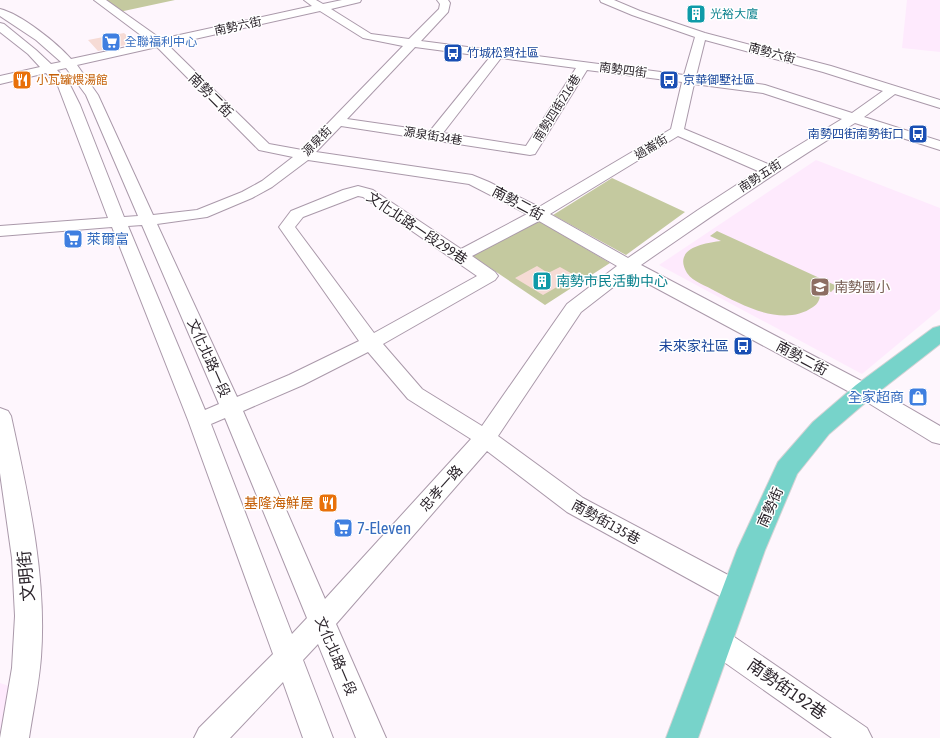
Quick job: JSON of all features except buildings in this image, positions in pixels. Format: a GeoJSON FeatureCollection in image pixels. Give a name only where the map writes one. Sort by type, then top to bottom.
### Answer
{"type":"FeatureCollection","features":[{"type":"Feature","properties":{"kind":"main road","name":"南勢街"},"geometry":{"type":"LineString","coordinates":[[682,738],[716,641],[751,550],[788,469],[821,428],[864,391],[940,333]]}},
{"type":"Feature","properties":{"kind":"street","name":"南勢二街"},"geometry":{"type":"LineString","coordinates":[[100,0],[159,43],[264,147],[305,155],[472,180],[484,185],[539,214],[629,266],[864,391],[940,436]]}},
{"type":"Feature","properties":{"kind":"street","name":"南勢四街"},"geometry":{"type":"LineString","coordinates":[[309,0],[367,36],[411,44],[765,89],[940,146]]}},
{"type":"Feature","properties":{"kind":"street","name":"南勢六街"},"geometry":{"type":"LineString","coordinates":[[49,68],[356,0]]}},
{"type":"Feature","properties":{"kind":"street","name":"源泉街"},"geometry":{"type":"LineString","coordinates":[[0,231],[147,221],[201,214],[225,205],[267,184],[305,155],[444,10],[445,3],[442,0]]}},
{"type":"Feature","properties":{"kind":"street","name":"南勢六街"},"geometry":{"type":"LineString","coordinates":[[605,0],[636,13],[701,35],[805,62],[940,104]]}},
{"type":"Feature","properties":{"kind":"street","name":"文化北路一段"},"geometry":{"type":"LineString","coordinates":[[0,12],[15,20],[54,48],[70,63],[84,80],[92,95],[231,408],[371,738]]}},
{"type":"Feature","properties":{"kind":"street"},"geometry":{"type":"LineString","coordinates":[[0,26],[49,68],[64,85],[73,105],[118,222],[199,420],[318,738]]}},
{"type":"Feature","properties":{"kind":"street","name":"過崙街"},"geometry":{"type":"LineString","coordinates":[[460,256],[539,214],[677,131],[701,35]]}},
{"type":"Feature","properties":{"kind":"street"},"geometry":{"type":"LineString","coordinates":[[434,136],[498,55]]}},
{"type":"Feature","properties":{"kind":"street","name":"南勢四街216巷"},"geometry":{"type":"LineString","coordinates":[[530,151],[584,65]]}},
{"type":"Feature","properties":{"kind":"street"},"geometry":{"type":"LineString","coordinates":[[0,80],[49,68]]}},
{"type":"Feature","properties":{"kind":"street","name":"南勢五街"},"geometry":{"type":"LineString","coordinates":[[629,266],[704,213],[769,170],[853,118],[894,89]]}},
{"type":"Feature","properties":{"kind":"street","name":"源泉街34巷"},"geometry":{"type":"LineString","coordinates":[[336,121],[530,151]]}},
{"type":"Feature","properties":{"kind":"street"},"geometry":{"type":"LineString","coordinates":[[677,131],[769,170]]}},
{"type":"Feature","properties":{"kind":"street","name":"文化北路一段299巷"},"geometry":{"type":"LineString","coordinates":[[199,420],[231,408],[327,365],[370,342],[489,276],[368,193],[358,191],[348,193],[297,214],[287,227],[370,342],[415,394],[485,438]]}},
{"type":"Feature","properties":{"kind":"street","name":"忠孝一路"},"geometry":{"type":"LineString","coordinates":[[209,738],[238,710],[322,621],[485,438],[574,308],[629,266]]}},
{"type":"Feature","properties":{"kind":"street","name":"文明街"},"geometry":{"type":"LineString","coordinates":[[0,416],[14,486],[28,580],[28,646],[14,738]]}},
{"type":"Feature","properties":{"kind":"street","name":"南勢街135巷"},"geometry":{"type":"LineString","coordinates":[[485,438],[574,506],[736,592]]}},
{"type":"Feature","properties":{"kind":"street","name":"南勢街192巷"},"geometry":{"type":"LineString","coordinates":[[716,641],[857,738]]}},
{"type":"Feature","properties":{"kind":"shaded area"},"geometry":{"type":"Polygon","coordinates":[[[907,0],[940,0],[940,52],[902,48],[907,0]]]}},
{"type":"Feature","properties":{"kind":"shaded area","name":"南勢國小"},"geometry":{"type":"Polygon","coordinates":[[[816,160],[940,208],[940,309],[862,374],[659,265],[816,160]]]}},
{"type":"Feature","properties":{"kind":"shaded area"},"geometry":{"type":"Polygon","coordinates":[[[0,683],[9,686],[8,704],[0,733],[0,683]]]}},
{"type":"Feature","properties":{"kind":"green space"},"geometry":{"type":"Polygon","coordinates":[[[105,0],[175,0],[119,12],[105,0]]]}},
{"type":"Feature","properties":{"kind":"green space"},"geometry":{"type":"Polygon","coordinates":[[[612,178],[685,212],[626,255],[553,215],[612,178]]]}},
{"type":"Feature","properties":{"kind":"green space"},"geometry":{"type":"Polygon","coordinates":[[[537,220],[610,263],[545,305],[471,255],[537,220]]]}},
{"type":"Feature","properties":{"kind":"green space"},"geometry":{"type":"Polygon","coordinates":[[[717,231],[837,286],[831,292],[818,286],[820,298],[818,303],[801,313],[776,315],[750,308],[700,284],[687,273],[683,265],[687,252],[692,248],[707,243],[721,241],[710,236],[717,231]]]}},
{"type":"Feature","properties":{"kind":"place","name":"光裕大廈"},"geometry":{"type":"Point","coordinates":[696,14]}},
{"type":"Feature","properties":{"kind":"place","name":"全聯福利中心"},"geometry":{"type":"Point","coordinates":[111,42]}},
{"type":"Feature","properties":{"kind":"place","name":"竹城松賀社區"},"geometry":{"type":"Point","coordinates":[453,53]}},
{"type":"Feature","properties":{"kind":"place","name":"小瓦罐煨湯館"},"geometry":{"type":"Point","coordinates":[22,80]}},
{"type":"Feature","properties":{"kind":"place","name":"京華御墅社區"},"geometry":{"type":"Point","coordinates":[669,80]}},
{"type":"Feature","properties":{"kind":"place","name":"南勢四街南勢街口"},"geometry":{"type":"Point","coordinates":[918,134]}},
{"type":"Feature","properties":{"kind":"place","name":"萊爾富"},"geometry":{"type":"Point","coordinates":[73,239]}},
{"type":"Feature","properties":{"kind":"place","name":"南勢市民活動中心"},"geometry":{"type":"Point","coordinates":[542,281]}},
{"type":"Feature","properties":{"kind":"place","name":"南勢國小"},"geometry":{"type":"Point","coordinates":[820,287]}},
{"type":"Feature","properties":{"kind":"place","name":"未來家社區"},"geometry":{"type":"Point","coordinates":[743,346]}},
{"type":"Feature","properties":{"kind":"place","name":"全家超商"},"geometry":{"type":"Point","coordinates":[918,397]}},
{"type":"Feature","properties":{"kind":"place","name":"基隆海鮮屋"},"geometry":{"type":"Point","coordinates":[328,503]}},
{"type":"Feature","properties":{"kind":"place","name":"7-Eleven"},"geometry":{"type":"Point","coordinates":[343,528]}}]}
